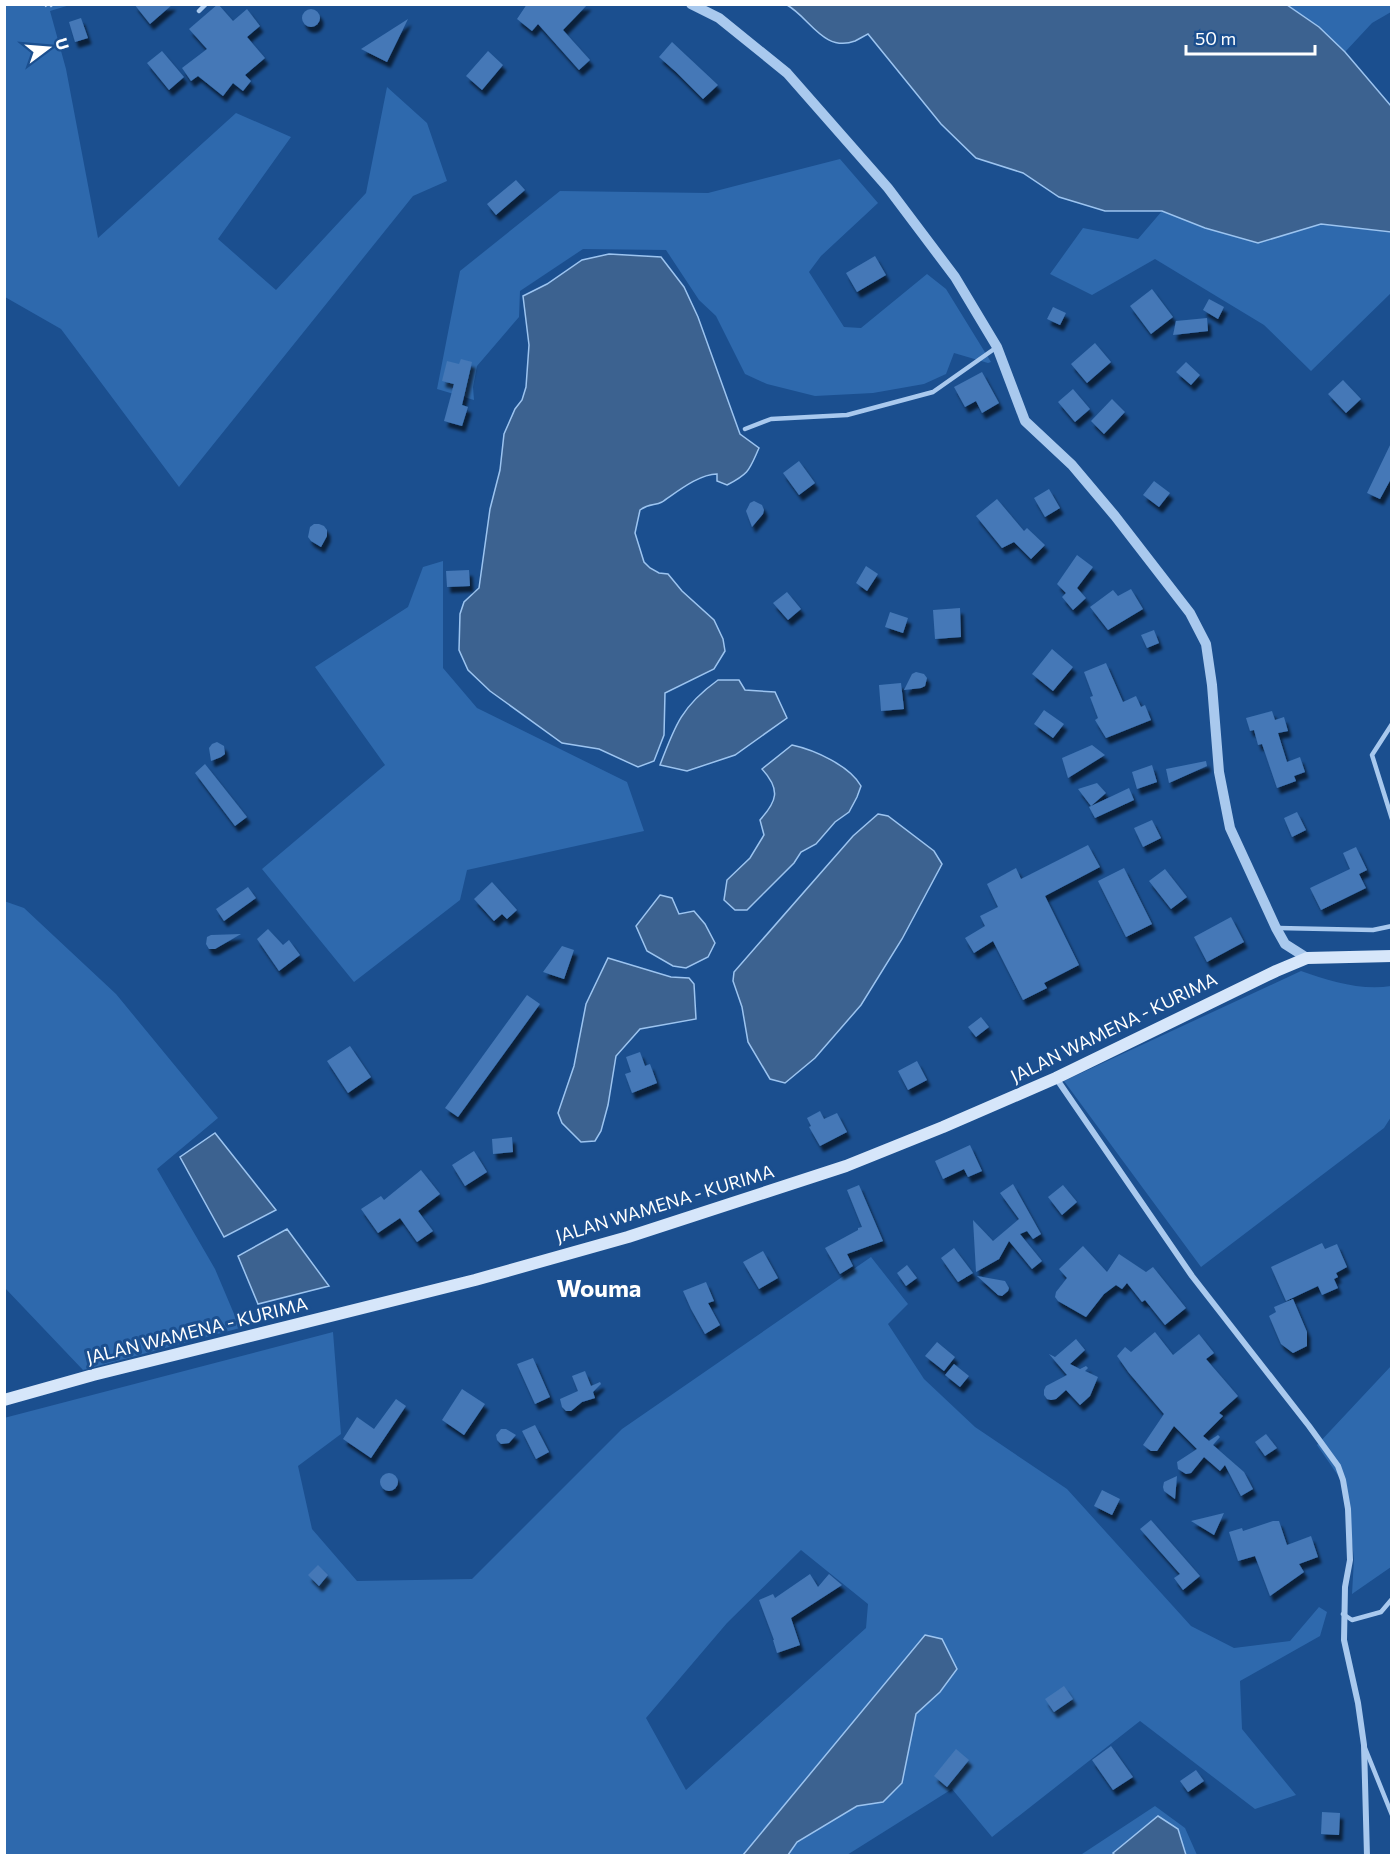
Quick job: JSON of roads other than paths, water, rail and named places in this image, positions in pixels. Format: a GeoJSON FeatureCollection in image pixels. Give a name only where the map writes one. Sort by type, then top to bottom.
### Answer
{"type":"FeatureCollection","features":[{"type":"Feature","properties":{"kind":"main road"},"geometry":{"type":"LineString","coordinates":[[1307,958],[1392,956]]}},
{"type":"Feature","properties":{"kind":"main road","name":"JALAN WAMENA - KURIMA"},"geometry":{"type":"LineString","coordinates":[[4,1400],[93,1375],[475,1280],[628,1237],[846,1166],[1056,1078],[1307,958]]}},
{"type":"Feature","properties":{"kind":"street"},"geometry":{"type":"LineString","coordinates":[[691,4],[719,18],[787,73],[888,188],[955,277],[997,347],[1025,421],[1072,465],[1115,516],[1190,613],[1206,644],[1212,685],[1219,772],[1230,828],[1285,944],[1307,958]]}},
{"type":"Feature","properties":{"kind":"street"},"geometry":{"type":"LineString","coordinates":[[1056,1078],[1192,1275],[1338,1466],[1348,1509],[1350,1550],[1343,1614],[1344,1640],[1365,1745],[1367,1856]]}},
{"type":"Feature","properties":{"kind":"lane"},"geometry":{"type":"LineString","coordinates":[[199,11],[206,4]]}},
{"type":"Feature","properties":{"kind":"lane"},"geometry":{"type":"LineString","coordinates":[[745,429],[771,419],[848,415],[933,392],[997,347]]}},
{"type":"Feature","properties":{"kind":"lane"},"geometry":{"type":"LineString","coordinates":[[1392,724],[1372,754],[1392,819]]}},
{"type":"Feature","properties":{"kind":"lane"},"geometry":{"type":"LineString","coordinates":[[1276,928],[1373,930],[1392,926]]}},
{"type":"Feature","properties":{"kind":"lane"},"geometry":{"type":"LineString","coordinates":[[1343,1614],[1352,1620],[1381,1612],[1392,1599]]}},
{"type":"Feature","properties":{"kind":"lane"},"geometry":{"type":"LineString","coordinates":[[1365,1745],[1392,1815]]}},
{"type":"Feature","properties":{"kind":"district","name":"Wouma"},"geometry":{"type":"Point","coordinates":[599,1289]}}]}
